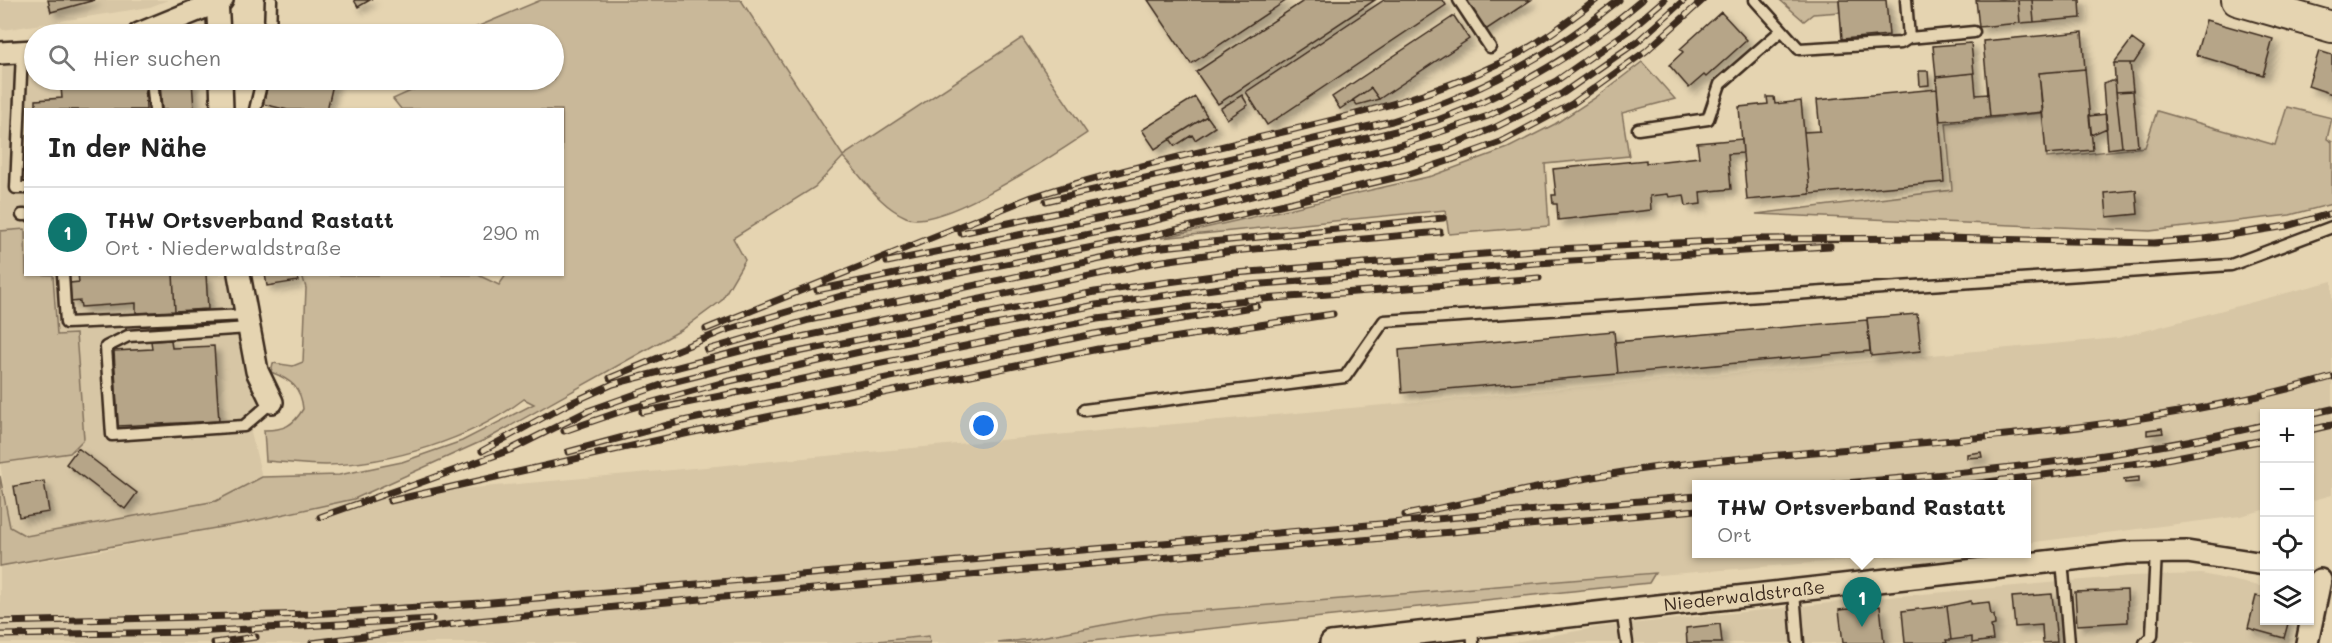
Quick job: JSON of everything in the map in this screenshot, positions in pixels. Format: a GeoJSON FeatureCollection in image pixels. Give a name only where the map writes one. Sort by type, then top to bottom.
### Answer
{"type":"FeatureCollection","features":[{"type":"Feature","properties":{"kind":"street"},"geometry":{"type":"LineString","coordinates":[[167,24],[219,0],[219,24]]}},
{"type":"Feature","properties":{"kind":"street"},"geometry":{"type":"LineString","coordinates":[[2237,0],[2332,27]]}},
{"type":"Feature","properties":{"kind":"street"},"geometry":{"type":"LineString","coordinates":[[0,53],[24,51]]}},
{"type":"Feature","properties":{"kind":"street"},"geometry":{"type":"LineString","coordinates":[[221,90],[222,108]]}},
{"type":"Feature","properties":{"kind":"street"},"geometry":{"type":"LineString","coordinates":[[239,276],[257,371],[272,402]]}},
{"type":"Feature","properties":{"kind":"street","name":"Niederwaldstraße"},"geometry":{"type":"LineString","coordinates":[[1331,643],[1472,635],[1622,610],[2156,551],[2236,558],[2260,563]]}},
{"type":"Feature","properties":{"kind":"street"},"geometry":{"type":"LineString","coordinates":[[2307,643],[2321,579]]}},
{"type":"Feature","properties":{"kind":"lane"},"geometry":{"type":"LineString","coordinates":[[270,24],[271,0]]}},
{"type":"Feature","properties":{"kind":"lane"},"geometry":{"type":"LineString","coordinates":[[1459,0],[1490,47]]}},
{"type":"Feature","properties":{"kind":"lane"},"geometry":{"type":"LineString","coordinates":[[1755,0],[1798,49],[1900,43],[1909,38],[1974,32]]}},
{"type":"Feature","properties":{"kind":"lane"},"geometry":{"type":"LineString","coordinates":[[1906,0],[1909,38]]}},
{"type":"Feature","properties":{"kind":"lane"},"geometry":{"type":"LineString","coordinates":[[1638,129],[1708,119],[1720,84],[1782,30]]}},
{"type":"Feature","properties":{"kind":"lane"},"geometry":{"type":"LineString","coordinates":[[24,188],[16,188],[25,90]]}},
{"type":"Feature","properties":{"kind":"lane"},"geometry":{"type":"LineString","coordinates":[[153,90],[154,108]]}},
{"type":"Feature","properties":{"kind":"lane"},"geometry":{"type":"LineString","coordinates":[[255,108],[260,90]]}},
{"type":"Feature","properties":{"kind":"lane"},"geometry":{"type":"LineString","coordinates":[[1084,410],[1345,377],[1384,321],[2231,265],[2332,227]]}},
{"type":"Feature","properties":{"kind":"lane"},"geometry":{"type":"LineString","coordinates":[[63,276],[66,323],[248,321]]}},
{"type":"Feature","properties":{"kind":"lane"},"geometry":{"type":"LineString","coordinates":[[248,321],[128,336],[106,347],[112,435],[244,426],[272,402]]}},
{"type":"Feature","properties":{"kind":"lane"},"geometry":{"type":"LineString","coordinates":[[2145,643],[2152,636],[2156,551]]}},
{"type":"Feature","properties":{"kind":"lane"},"geometry":{"type":"LineString","coordinates":[[2061,560],[2069,643]]}},
{"type":"Feature","properties":{"kind":"lane"},"geometry":{"type":"LineString","coordinates":[[1794,592],[1798,643]]}},
{"type":"Feature","properties":{"kind":"lane"},"geometry":{"type":"LineString","coordinates":[[1622,610],[1627,643]]}},
{"type":"Feature","properties":{"kind":"shaded area"},"geometry":{"type":"Polygon","coordinates":[[[0,0],[168,0],[150,7],[41,24],[24,24],[24,27],[3,30],[0,27],[0,0]]]}},
{"type":"Feature","properties":{"kind":"shaded area"},"geometry":{"type":"Polygon","coordinates":[[[541,0],[741,0],[843,156],[1022,38],[1087,133],[998,188],[944,213],[922,219],[906,217],[887,205],[843,157],[815,187],[733,238],[745,260],[721,301],[683,329],[489,438],[354,499],[244,523],[0,566],[0,476],[10,527],[26,536],[216,501],[262,477],[339,475],[402,462],[462,441],[534,404],[524,399],[480,426],[456,437],[430,447],[377,460],[326,465],[266,461],[264,430],[287,426],[303,409],[300,395],[294,385],[271,372],[273,363],[293,366],[303,362],[306,288],[302,276],[480,276],[499,285],[505,276],[564,276],[564,108],[400,108],[393,99],[413,90],[564,90],[564,24],[484,24],[541,0]]]}},
{"type":"Feature","properties":{"kind":"shaded area"},"geometry":{"type":"Polygon","coordinates":[[[1780,0],[1839,0],[1840,12],[1813,14],[1804,21],[1780,0]]]}},
{"type":"Feature","properties":{"kind":"shaded area"},"geometry":{"type":"Polygon","coordinates":[[[213,9],[213,24],[172,24],[213,9]]]}},
{"type":"Feature","properties":{"kind":"shaded area"},"geometry":{"type":"Polygon","coordinates":[[[24,58],[24,90],[215,90],[216,108],[24,108],[24,229],[0,231],[2,64],[24,58]]]}},
{"type":"Feature","properties":{"kind":"shaded area"},"geometry":{"type":"Polygon","coordinates":[[[1642,62],[1675,99],[1622,113],[1629,156],[1545,164],[1549,226],[1449,234],[1445,210],[1161,238],[1432,176],[1508,148],[1555,124],[1595,98],[1642,62]]]}},
{"type":"Feature","properties":{"kind":"shaded area"},"geometry":{"type":"Polygon","coordinates":[[[2287,107],[2332,118],[2327,139],[2332,142],[2332,204],[2290,215],[2150,231],[1756,214],[1952,190],[1946,123],[2042,113],[2047,158],[2145,147],[2157,111],[2275,145],[2287,107]]]}},
{"type":"Feature","properties":{"kind":"shaded area"},"geometry":{"type":"Polygon","coordinates":[[[24,229],[24,276],[53,276],[57,335],[76,334],[84,439],[70,453],[0,463],[0,231],[24,229]]]}},
{"type":"Feature","properties":{"kind":"shaded area"},"geometry":{"type":"Polygon","coordinates":[[[53,276],[232,276],[262,402],[251,433],[262,477],[216,501],[26,536],[10,528],[0,463],[70,453],[76,334],[57,335],[53,276]]]}},
{"type":"Feature","properties":{"kind":"shaded area"},"geometry":{"type":"Polygon","coordinates":[[[2332,281],[2332,495],[2314,500],[2314,409],[2260,409],[2260,511],[2240,516],[2031,542],[2031,480],[1692,480],[1692,558],[1875,558],[1160,614],[1031,639],[998,643],[930,643],[929,636],[857,643],[0,643],[0,567],[95,552],[354,499],[2118,338],[2332,281]]]}},
{"type":"Feature","properties":{"kind":"shaded area"},"geometry":{"type":"Polygon","coordinates":[[[1655,573],[1649,583],[1072,643],[998,643],[1031,639],[1160,614],[1655,573]]]}},
{"type":"Feature","properties":{"kind":"shaded area"},"geometry":{"type":"Polygon","coordinates":[[[2202,574],[2260,586],[2260,625],[2291,625],[2288,643],[1508,643],[1600,627],[1888,597],[2130,576],[2202,574]]]}},
{"type":"Feature","properties":{"kind":"shaded area"},"geometry":{"type":"Polygon","coordinates":[[[929,636],[930,643],[857,643],[929,636]]]}},
{"type":"Feature","properties":{"kind":"building"},"geometry":{"type":"Polygon","coordinates":[[[48,0],[95,0],[51,12],[48,0]]]}},
{"type":"Feature","properties":{"kind":"building"},"geometry":{"type":"Polygon","coordinates":[[[354,0],[370,0],[358,7],[354,0]]]}},
{"type":"Feature","properties":{"kind":"building"},"geometry":{"type":"Polygon","coordinates":[[[1148,0],[1287,0],[1191,64],[1148,0]]]}},
{"type":"Feature","properties":{"kind":"building"},"geometry":{"type":"Polygon","coordinates":[[[1305,0],[1375,0],[1218,104],[1196,72],[1305,0]]]}},
{"type":"Feature","properties":{"kind":"building"},"geometry":{"type":"Polygon","coordinates":[[[1384,0],[1443,0],[1446,5],[1267,125],[1246,92],[1384,0]]]}},
{"type":"Feature","properties":{"kind":"building"},"geometry":{"type":"Polygon","coordinates":[[[1464,0],[1531,0],[1484,31],[1464,0]]]}},
{"type":"Feature","properties":{"kind":"building"},"geometry":{"type":"Polygon","coordinates":[[[1839,0],[1886,0],[1889,35],[1842,39],[1839,0]]]}},
{"type":"Feature","properties":{"kind":"building"},"geometry":{"type":"Polygon","coordinates":[[[1976,0],[2018,0],[2020,23],[1979,27],[1976,0]]]}},
{"type":"Feature","properties":{"kind":"building"},"geometry":{"type":"Polygon","coordinates":[[[2018,0],[2032,0],[2034,22],[2020,23],[2018,0]]]}},
{"type":"Feature","properties":{"kind":"building"},"geometry":{"type":"Polygon","coordinates":[[[2032,0],[2080,0],[2081,18],[2034,22],[2032,0]]]}},
{"type":"Feature","properties":{"kind":"building"},"geometry":{"type":"Polygon","coordinates":[[[1721,12],[1747,40],[1706,77],[1704,75],[1689,88],[1669,65],[1683,52],[1680,49],[1721,12]]]}},
{"type":"Feature","properties":{"kind":"building"},"geometry":{"type":"Polygon","coordinates":[[[1454,16],[1469,39],[1379,99],[1371,88],[1340,109],[1332,97],[1454,16]]]}},
{"type":"Feature","properties":{"kind":"building"},"geometry":{"type":"Polygon","coordinates":[[[2206,20],[2273,39],[2263,75],[2196,55],[2206,20]]]}},
{"type":"Feature","properties":{"kind":"building"},"geometry":{"type":"Polygon","coordinates":[[[2082,32],[2085,69],[2039,73],[2043,112],[1990,117],[1983,41],[2082,32]]]}},
{"type":"Feature","properties":{"kind":"building"},"geometry":{"type":"Polygon","coordinates":[[[2132,39],[2144,48],[2134,63],[2114,63],[2132,39]]]}},
{"type":"Feature","properties":{"kind":"building"},"geometry":{"type":"Polygon","coordinates":[[[1971,43],[1974,73],[1936,77],[1933,46],[1971,43]]]}},
{"type":"Feature","properties":{"kind":"building"},"geometry":{"type":"Polygon","coordinates":[[[2319,51],[2332,55],[2332,94],[2308,86],[2319,51]]]}},
{"type":"Feature","properties":{"kind":"building"},"geometry":{"type":"Polygon","coordinates":[[[2114,63],[2130,63],[2133,91],[2116,92],[2114,63]]]}},
{"type":"Feature","properties":{"kind":"building"},"geometry":{"type":"Polygon","coordinates":[[[2085,69],[2093,150],[2046,154],[2039,73],[2085,69]]]}},
{"type":"Feature","properties":{"kind":"building"},"geometry":{"type":"Polygon","coordinates":[[[1919,71],[1928,71],[1929,85],[1920,86],[1919,71]]]}},
{"type":"Feature","properties":{"kind":"building"},"geometry":{"type":"Polygon","coordinates":[[[1974,73],[1976,95],[1988,94],[1990,117],[1940,121],[1936,77],[1974,73]]]}},
{"type":"Feature","properties":{"kind":"building"},"geometry":{"type":"Polygon","coordinates":[[[2115,81],[2122,147],[2108,149],[2103,84],[2115,81]]]}},
{"type":"Feature","properties":{"kind":"building"},"geometry":{"type":"Polygon","coordinates":[[[1371,88],[1379,99],[1357,105],[1353,100],[1371,88]]]}},
{"type":"Feature","properties":{"kind":"building"},"geometry":{"type":"Polygon","coordinates":[[[1937,89],[1944,182],[1810,194],[1804,132],[1820,131],[1817,100],[1937,89]]]}},
{"type":"Feature","properties":{"kind":"building"},"geometry":{"type":"Polygon","coordinates":[[[61,90],[145,90],[146,108],[36,108],[36,100],[62,98],[61,90]]]}},
{"type":"Feature","properties":{"kind":"building"},"geometry":{"type":"Polygon","coordinates":[[[161,90],[193,90],[194,108],[162,108],[161,90]]]}},
{"type":"Feature","properties":{"kind":"building"},"geometry":{"type":"Polygon","coordinates":[[[266,90],[332,90],[327,108],[280,108],[263,104],[266,90]]]}},
{"type":"Feature","properties":{"kind":"building"},"geometry":{"type":"Polygon","coordinates":[[[2133,91],[2138,146],[2122,147],[2116,92],[2133,91]]]}},
{"type":"Feature","properties":{"kind":"building"},"geometry":{"type":"Polygon","coordinates":[[[1242,95],[1248,105],[1227,119],[1221,108],[1242,95]]]}},
{"type":"Feature","properties":{"kind":"building"},"geometry":{"type":"Polygon","coordinates":[[[1195,97],[1207,116],[1155,149],[1142,130],[1195,97]]]}},
{"type":"Feature","properties":{"kind":"building"},"geometry":{"type":"Polygon","coordinates":[[[1767,97],[1774,97],[1775,104],[1801,101],[1810,194],[1747,200],[1739,107],[1768,104],[1767,97]]]}},
{"type":"Feature","properties":{"kind":"building"},"geometry":{"type":"Polygon","coordinates":[[[2106,114],[2107,128],[2091,135],[2089,116],[2106,114]]]}},
{"type":"Feature","properties":{"kind":"building"},"geometry":{"type":"Polygon","coordinates":[[[1207,116],[1215,127],[1195,140],[1192,135],[1175,146],[1170,139],[1207,116]]]}},
{"type":"Feature","properties":{"kind":"building"},"geometry":{"type":"Polygon","coordinates":[[[1742,139],[1743,153],[1728,154],[1731,189],[1700,192],[1701,204],[1686,206],[1684,195],[1650,196],[1651,210],[1558,220],[1557,204],[1553,204],[1552,195],[1556,195],[1553,169],[1699,157],[1697,143],[1742,139]]]}},
{"type":"Feature","properties":{"kind":"building"},"geometry":{"type":"Polygon","coordinates":[[[2136,190],[2138,214],[2107,217],[2105,193],[2136,190]]]}},
{"type":"Feature","properties":{"kind":"building"},"geometry":{"type":"Polygon","coordinates":[[[78,276],[173,276],[175,311],[136,313],[136,303],[81,307],[80,301],[71,302],[70,283],[79,282],[78,276]]]}},
{"type":"Feature","properties":{"kind":"building"},"geometry":{"type":"Polygon","coordinates":[[[173,276],[206,276],[208,309],[175,311],[173,276]]]}},
{"type":"Feature","properties":{"kind":"building"},"geometry":{"type":"Polygon","coordinates":[[[265,276],[297,276],[298,281],[267,286],[265,276]]]}},
{"type":"Feature","properties":{"kind":"building"},"geometry":{"type":"Polygon","coordinates":[[[1917,314],[1921,351],[1871,356],[1867,318],[1917,314]]]}},
{"type":"Feature","properties":{"kind":"building"},"geometry":{"type":"Polygon","coordinates":[[[1867,320],[1870,351],[1618,374],[1615,342],[1867,320]]]}},
{"type":"Feature","properties":{"kind":"building"},"geometry":{"type":"Polygon","coordinates":[[[1614,331],[1618,374],[1402,393],[1399,350],[1614,331]]]}},
{"type":"Feature","properties":{"kind":"building"},"geometry":{"type":"Polygon","coordinates":[[[171,340],[172,348],[214,346],[219,421],[118,426],[114,351],[152,349],[151,341],[171,340]]]}},
{"type":"Feature","properties":{"kind":"building"},"geometry":{"type":"Polygon","coordinates":[[[2162,428],[2163,433],[2147,435],[2147,430],[2162,428]]]}},
{"type":"Feature","properties":{"kind":"building"},"geometry":{"type":"Polygon","coordinates":[[[78,448],[137,493],[125,509],[66,464],[78,448]]]}},
{"type":"Feature","properties":{"kind":"building"},"geometry":{"type":"Polygon","coordinates":[[[1981,452],[1982,457],[1967,458],[1967,454],[1981,452]]]}},
{"type":"Feature","properties":{"kind":"building"},"geometry":{"type":"Polygon","coordinates":[[[2139,477],[2139,482],[2125,483],[2124,479],[2139,477]]]}},
{"type":"Feature","properties":{"kind":"building"},"geometry":{"type":"Polygon","coordinates":[[[44,481],[49,512],[19,517],[14,486],[44,481]]]}},
{"type":"Feature","properties":{"kind":"building"},"geometry":{"type":"Polygon","coordinates":[[[2127,590],[2128,622],[2077,625],[2075,592],[2127,590]]]}},
{"type":"Feature","properties":{"kind":"building"},"geometry":{"type":"Polygon","coordinates":[[[2052,594],[2057,642],[2043,643],[2042,625],[2015,627],[2012,597],[2052,594]]]}},
{"type":"Feature","properties":{"kind":"building"},"geometry":{"type":"Polygon","coordinates":[[[2256,596],[2260,597],[2260,625],[2288,625],[2284,638],[2248,628],[2256,596]]]}},
{"type":"Feature","properties":{"kind":"building"},"geometry":{"type":"Polygon","coordinates":[[[1971,601],[1971,604],[1989,602],[1991,615],[1994,615],[1995,625],[1991,626],[1993,640],[1972,643],[1972,637],[1951,640],[1947,606],[1971,601]]]}},
{"type":"Feature","properties":{"kind":"building"},"geometry":{"type":"Polygon","coordinates":[[[1880,606],[1884,643],[1843,643],[1839,610],[1880,606]]]}},
{"type":"Feature","properties":{"kind":"building"},"geometry":{"type":"Polygon","coordinates":[[[1947,606],[1951,640],[1946,640],[1947,643],[1905,643],[1902,611],[1947,606]]]}},
{"type":"Feature","properties":{"kind":"building"},"geometry":{"type":"Polygon","coordinates":[[[1720,624],[1722,643],[1687,643],[1686,628],[1720,624]]]}},
{"type":"Feature","properties":{"kind":"railway"},"geometry":{"type":"LineString","coordinates":[[706,329],[1032,197],[1128,169],[1318,124],[1425,94],[1477,74],[1527,49],[1596,0]]}},
{"type":"Feature","properties":{"kind":"railway"},"geometry":{"type":"LineString","coordinates":[[1046,201],[1392,121],[1423,111],[1512,72],[1567,39],[1619,0]]}},
{"type":"Feature","properties":{"kind":"railway"},"geometry":{"type":"LineString","coordinates":[[961,233],[1142,195],[1435,121],[1491,98],[1544,70],[1594,37],[1642,0]]}},
{"type":"Feature","properties":{"kind":"railway"},"geometry":{"type":"LineString","coordinates":[[887,262],[1145,209],[1397,146],[1488,116],[1556,81],[1628,31],[1664,0]]}},
{"type":"Feature","properties":{"kind":"railway"},"geometry":{"type":"LineString","coordinates":[[817,290],[1148,222],[1446,147],[1494,128],[1563,93],[1638,41],[1684,0]]}},
{"type":"Feature","properties":{"kind":"railway"},"geometry":{"type":"LineString","coordinates":[[610,378],[723,331],[841,296],[1150,236],[1406,175],[1451,160],[1501,142],[1572,104],[1646,51],[1703,0]]}},
{"type":"Feature","properties":{"kind":"railway"},"geometry":{"type":"LineString","coordinates":[[403,489],[510,450],[588,411],[664,384],[768,358],[1095,292],[1235,273],[1537,250],[1755,239],[1943,238],[2154,243],[2204,239],[2287,226],[2332,213]]}},
{"type":"Feature","properties":{"kind":"railway"},"geometry":{"type":"LineString","coordinates":[[707,350],[809,320],[1153,248],[1443,218]]}},
{"type":"Feature","properties":{"kind":"railway"},"geometry":{"type":"LineString","coordinates":[[482,451],[564,406],[613,384],[763,345],[1156,262],[1233,251],[1440,232]]}},
{"type":"Feature","properties":{"kind":"railway"},"geometry":{"type":"LineString","coordinates":[[564,431],[628,409],[721,383],[873,349],[1096,305],[1235,286],[1537,263],[1830,246]]}},
{"type":"Feature","properties":{"kind":"railway"},"geometry":{"type":"LineString","coordinates":[[642,412],[1097,319],[1237,301],[1539,278]]}},
{"type":"Feature","properties":{"kind":"railway"},"geometry":{"type":"LineString","coordinates":[[568,452],[683,421],[1094,334],[1257,306]]}},
{"type":"Feature","properties":{"kind":"railway"},"geometry":{"type":"LineString","coordinates":[[390,501],[689,433],[1098,349],[1333,314]]}},
{"type":"Feature","properties":{"kind":"railway"},"geometry":{"type":"LineString","coordinates":[[1405,515],[1648,468],[2010,435],[2172,413],[2252,397],[2332,377]]}},
{"type":"Feature","properties":{"kind":"railway"},"geometry":{"type":"LineString","coordinates":[[2314,413],[2332,409]]}},
{"type":"Feature","properties":{"kind":"railway"},"geometry":{"type":"LineString","coordinates":[[2314,429],[2332,425]]}},
{"type":"Feature","properties":{"kind":"railway"},"geometry":{"type":"LineString","coordinates":[[1876,480],[1995,469],[2104,455],[2211,437],[2260,426]]}},
{"type":"Feature","properties":{"kind":"railway"},"geometry":{"type":"LineString","coordinates":[[2003,480],[2156,461],[2260,441]]}},
{"type":"Feature","properties":{"kind":"railway"},"geometry":{"type":"LineString","coordinates":[[320,517],[408,486]]}},
{"type":"Feature","properties":{"kind":"railway"},"geometry":{"type":"LineString","coordinates":[[0,622],[311,614],[481,603],[1692,496]]}},
{"type":"Feature","properties":{"kind":"railway"},"geometry":{"type":"LineString","coordinates":[[312,643],[477,621],[645,604],[1692,510]]}},
{"type":"Feature","properties":{"kind":"railway"},"geometry":{"type":"LineString","coordinates":[[0,635],[193,632],[432,619]]}},
{"type":"Feature","properties":{"kind":"railway"},"geometry":{"type":"LineString","coordinates":[[214,643],[256,637]]}},
{"type":"Feature","properties":{"kind":"place","name":"THW Ortsverband Rastatt"},"geometry":{"type":"Point","coordinates":[1862,627]}}]}
